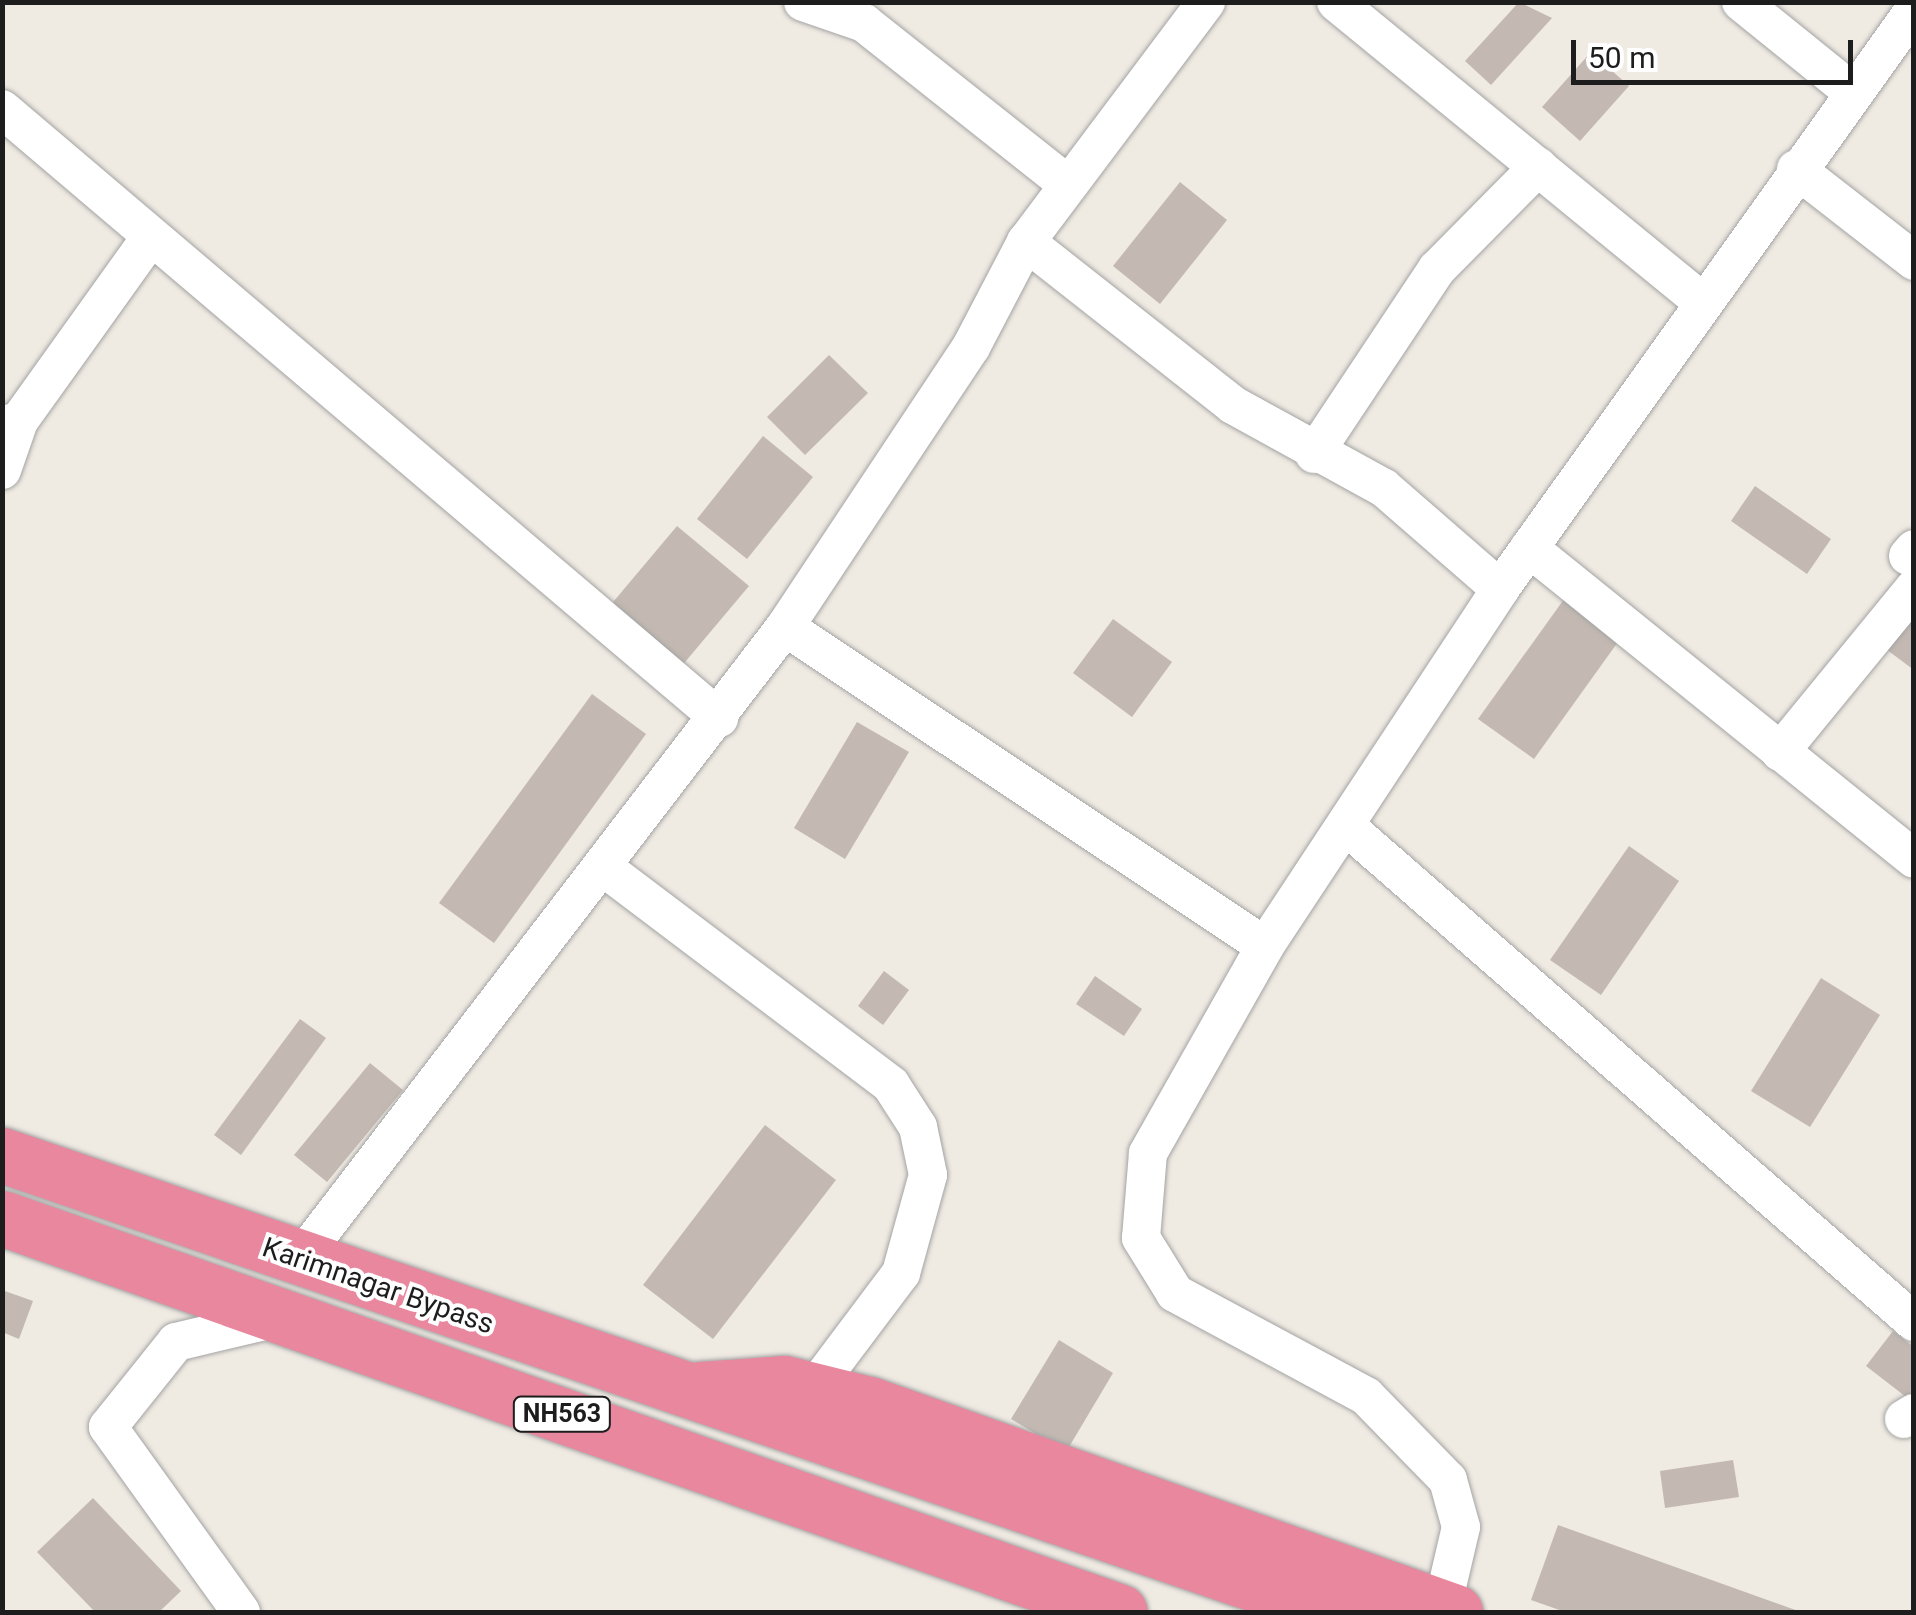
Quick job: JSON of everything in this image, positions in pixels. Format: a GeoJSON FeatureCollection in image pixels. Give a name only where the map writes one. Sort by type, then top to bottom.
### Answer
{"type":"FeatureCollection","features":[{"type":"Feature","properties":{"kind":"highway","name":"Karimnagar Bypass"},"geometry":{"type":"LineString","coordinates":[[2,1155],[677,1391],[1337,1612]]}},
{"type":"Feature","properties":{"kind":"highway","name":"NH563"},"geometry":{"type":"LineString","coordinates":[[2,1218],[1120,1612]]}},
{"type":"Feature","properties":{"kind":"highway","name":"NH563"},"geometry":{"type":"LineString","coordinates":[[677,1391],[784,1383],[813,1390],[1449,1610]]}},
{"type":"Feature","properties":{"kind":"street"},"geometry":{"type":"LineString","coordinates":[[803,2],[864,22],[1067,184]]}},
{"type":"Feature","properties":{"kind":"street"},"geometry":{"type":"LineString","coordinates":[[300,1258],[719,718],[785,627],[964,359],[1026,242],[1206,2]]}},
{"type":"Feature","properties":{"kind":"street"},"geometry":{"type":"LineString","coordinates":[[1336,2],[1703,302]]}},
{"type":"Feature","properties":{"kind":"street"},"geometry":{"type":"LineString","coordinates":[[1741,2],[1849,89]]}},
{"type":"Feature","properties":{"kind":"street"},"geometry":{"type":"LineString","coordinates":[[1449,1610],[1461,1527],[1448,1480],[1416,1437],[1366,1396],[1175,1293],[1140,1238],[1148,1153],[1265,946],[1347,827],[1500,589],[1849,89],[1914,10]]}},
{"type":"Feature","properties":{"kind":"street"},"geometry":{"type":"LineString","coordinates":[[2,109],[719,718]]}},
{"type":"Feature","properties":{"kind":"street"},"geometry":{"type":"LineString","coordinates":[[1314,454],[1437,269],[1538,167]]}},
{"type":"Feature","properties":{"kind":"street"},"geometry":{"type":"LineString","coordinates":[[1796,169],[1914,261]]}},
{"type":"Feature","properties":{"kind":"street"},"geometry":{"type":"LineString","coordinates":[[2,470],[11,423],[150,238]]}},
{"type":"Feature","properties":{"kind":"street"},"geometry":{"type":"LineString","coordinates":[[1026,242],[1233,404],[1314,454],[1384,488],[1500,589]]}},
{"type":"Feature","properties":{"kind":"street"},"geometry":{"type":"LineString","coordinates":[[1528,548],[1914,859]]}},
{"type":"Feature","properties":{"kind":"street"},"geometry":{"type":"LineString","coordinates":[[1780,752],[1912,564]]}},
{"type":"Feature","properties":{"kind":"street"},"geometry":{"type":"LineString","coordinates":[[785,627],[1265,946]]}},
{"type":"Feature","properties":{"kind":"street"},"geometry":{"type":"LineString","coordinates":[[1347,827],[1914,1322]]}},
{"type":"Feature","properties":{"kind":"street"},"geometry":{"type":"LineString","coordinates":[[603,868],[892,1085],[918,1126],[928,1175],[901,1274],[813,1390]]}},
{"type":"Feature","properties":{"kind":"street"},"geometry":{"type":"LineString","coordinates":[[240,1612],[108,1427],[176,1342],[277,1318]]}},
{"type":"Feature","properties":{"kind":"building"},"geometry":{"type":"Polygon","coordinates":[[[1519,2],[1552,18],[1491,85],[1465,61],[1519,2]]]}},
{"type":"Feature","properties":{"kind":"building"},"geometry":{"type":"Polygon","coordinates":[[[1591,52],[1629,86],[1580,141],[1542,107],[1591,52]]]}},
{"type":"Feature","properties":{"kind":"building"},"geometry":{"type":"Polygon","coordinates":[[[1180,182],[1227,220],[1160,304],[1113,266],[1180,182]]]}},
{"type":"Feature","properties":{"kind":"building"},"geometry":{"type":"Polygon","coordinates":[[[829,355],[868,393],[805,455],[767,417],[829,355]]]}},
{"type":"Feature","properties":{"kind":"building"},"geometry":{"type":"Polygon","coordinates":[[[763,436],[813,477],[747,559],[697,519],[763,436]]]}},
{"type":"Feature","properties":{"kind":"building"},"geometry":{"type":"Polygon","coordinates":[[[1755,486],[1831,539],[1807,574],[1731,521],[1755,486]]]}},
{"type":"Feature","properties":{"kind":"building"},"geometry":{"type":"Polygon","coordinates":[[[677,526],[749,586],[675,674],[603,614],[677,526]]]}},
{"type":"Feature","properties":{"kind":"building"},"geometry":{"type":"Polygon","coordinates":[[[1567,595],[1623,635],[1534,759],[1478,719],[1567,595]]]}},
{"type":"Feature","properties":{"kind":"building"},"geometry":{"type":"Polygon","coordinates":[[[1914,617],[1914,670],[1875,641],[1914,617]]]}},
{"type":"Feature","properties":{"kind":"building"},"geometry":{"type":"Polygon","coordinates":[[[1113,619],[1172,662],[1132,717],[1073,673],[1113,619]]]}},
{"type":"Feature","properties":{"kind":"building"},"geometry":{"type":"Polygon","coordinates":[[[592,694],[646,734],[494,943],[439,903],[592,694]]]}},
{"type":"Feature","properties":{"kind":"building"},"geometry":{"type":"Polygon","coordinates":[[[857,722],[909,752],[845,859],[794,828],[857,722]]]}},
{"type":"Feature","properties":{"kind":"building"},"geometry":{"type":"Polygon","coordinates":[[[1629,846],[1679,881],[1601,995],[1550,960],[1629,846]]]}},
{"type":"Feature","properties":{"kind":"building"},"geometry":{"type":"Polygon","coordinates":[[[884,971],[909,990],[883,1025],[858,1006],[884,971]]]}},
{"type":"Feature","properties":{"kind":"building"},"geometry":{"type":"Polygon","coordinates":[[[1095,976],[1142,1009],[1124,1036],[1076,1004],[1095,976]]]}},
{"type":"Feature","properties":{"kind":"building"},"geometry":{"type":"Polygon","coordinates":[[[1821,978],[1880,1015],[1810,1127],[1751,1091],[1821,978]]]}},
{"type":"Feature","properties":{"kind":"building"},"geometry":{"type":"Polygon","coordinates":[[[300,1019],[326,1038],[241,1155],[214,1135],[300,1019]]]}},
{"type":"Feature","properties":{"kind":"building"},"geometry":{"type":"Polygon","coordinates":[[[370,1063],[403,1090],[327,1182],[294,1155],[370,1063]]]}},
{"type":"Feature","properties":{"kind":"building"},"geometry":{"type":"Polygon","coordinates":[[[765,1125],[836,1180],[713,1339],[643,1285],[765,1125]]]}},
{"type":"Feature","properties":{"kind":"building"},"geometry":{"type":"Polygon","coordinates":[[[2,1290],[33,1301],[19,1339],[2,1332],[2,1290]]]}},
{"type":"Feature","properties":{"kind":"building"},"geometry":{"type":"Polygon","coordinates":[[[1893,1331],[1914,1347],[1910,1400],[1866,1366],[1893,1331]]]}},
{"type":"Feature","properties":{"kind":"building"},"geometry":{"type":"Polygon","coordinates":[[[1059,1340],[1113,1373],[1066,1452],[1011,1419],[1059,1340]]]}},
{"type":"Feature","properties":{"kind":"building"},"geometry":{"type":"Polygon","coordinates":[[[1733,1460],[1739,1497],[1665,1508],[1660,1471],[1733,1460]]]}},
{"type":"Feature","properties":{"kind":"building"},"geometry":{"type":"Polygon","coordinates":[[[93,1498],[181,1591],[159,1612],[95,1612],[37,1552],[93,1498]]]}},
{"type":"Feature","properties":{"kind":"building"},"geometry":{"type":"Polygon","coordinates":[[[1558,1525],[1801,1612],[1565,1612],[1531,1600],[1558,1525]]]}}]}
